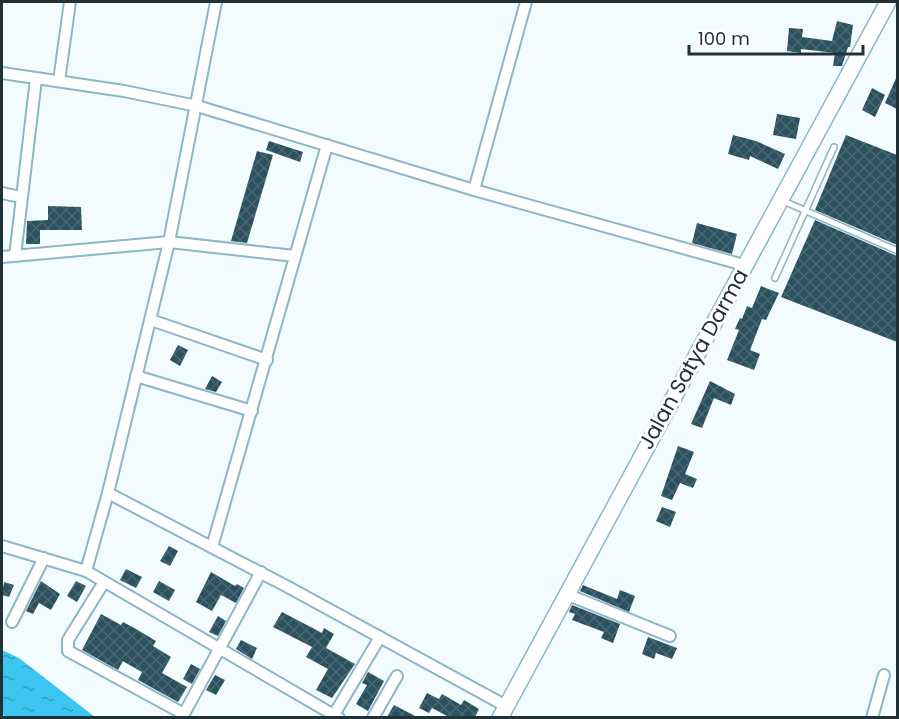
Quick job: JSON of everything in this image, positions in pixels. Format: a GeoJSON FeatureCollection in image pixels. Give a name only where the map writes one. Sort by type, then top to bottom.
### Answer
{"type":"FeatureCollection","features":[{"type":"Feature","properties":{"kind":"main road","name":"Jalan Satya Darma"},"geometry":{"type":"LineString","coordinates":[[503,712],[888,2]]}},
{"type":"Feature","properties":{"kind":"street"},"geometry":{"type":"LineString","coordinates":[[59,81],[70,2]]}},
{"type":"Feature","properties":{"kind":"street"},"geometry":{"type":"LineString","coordinates":[[86,571],[108,493],[169,243],[216,2]]}},
{"type":"Feature","properties":{"kind":"street"},"geometry":{"type":"LineString","coordinates":[[474,190],[526,2]]}},
{"type":"Feature","properties":{"kind":"street"},"geometry":{"type":"LineString","coordinates":[[2,73],[196,106],[474,190],[744,265]]}},
{"type":"Feature","properties":{"kind":"street"},"geometry":{"type":"LineString","coordinates":[[15,256],[20,197],[36,79]]}},
{"type":"Feature","properties":{"kind":"street"},"geometry":{"type":"LineString","coordinates":[[212,548],[327,145]]}},
{"type":"Feature","properties":{"kind":"street"},"geometry":{"type":"LineString","coordinates":[[2,193],[20,197]]}},
{"type":"Feature","properties":{"kind":"street"},"geometry":{"type":"LineString","coordinates":[[2,257],[169,243],[295,256]]}},
{"type":"Feature","properties":{"kind":"street"},"geometry":{"type":"LineString","coordinates":[[151,320],[267,360]]}},
{"type":"Feature","properties":{"kind":"street"},"geometry":{"type":"LineString","coordinates":[[136,376],[252,411]]}},
{"type":"Feature","properties":{"kind":"street"},"geometry":{"type":"LineString","coordinates":[[108,493],[380,637],[503,712]]}},
{"type":"Feature","properties":{"kind":"street"},"geometry":{"type":"LineString","coordinates":[[2,546],[86,571],[335,716],[380,637]]}},
{"type":"Feature","properties":{"kind":"street"},"geometry":{"type":"LineString","coordinates":[[12,622],[44,558]]}},
{"type":"Feature","properties":{"kind":"street"},"geometry":{"type":"LineString","coordinates":[[104,582],[68,640],[68,651],[182,714],[261,572]]}},
{"type":"Feature","properties":{"kind":"street"},"geometry":{"type":"LineString","coordinates":[[566,594],[670,636]]}},
{"type":"Feature","properties":{"kind":"street"},"geometry":{"type":"LineString","coordinates":[[872,717],[885,675]]}},
{"type":"Feature","properties":{"kind":"street"},"geometry":{"type":"LineString","coordinates":[[373,717],[398,676]]}},
{"type":"Feature","properties":{"kind":"lane"},"geometry":{"type":"LineString","coordinates":[[775,278],[834,147]]}},
{"type":"Feature","properties":{"kind":"lane"},"geometry":{"type":"LineString","coordinates":[[779,200],[897,251]]}},
{"type":"Feature","properties":{"kind":"water"},"geometry":{"type":"Polygon","coordinates":[[[2,650],[19,658],[95,717],[7,718],[2,714],[2,650]]]}},
{"type":"Feature","properties":{"kind":"building"},"geometry":{"type":"Polygon","coordinates":[[[837,21],[853,25],[850,47],[848,47],[842,66],[833,66],[835,53],[801,49],[801,53],[787,51],[789,28],[803,29],[802,37],[832,41],[837,21]]]}},
{"type":"Feature","properties":{"kind":"building"},"geometry":{"type":"Polygon","coordinates":[[[897,76],[897,109],[885,103],[897,76]]]}},
{"type":"Feature","properties":{"kind":"building"},"geometry":{"type":"Polygon","coordinates":[[[872,88],[885,95],[875,117],[862,110],[872,88]]]}},
{"type":"Feature","properties":{"kind":"building"},"geometry":{"type":"Polygon","coordinates":[[[777,114],[800,118],[796,139],[773,135],[777,114]]]}},
{"type":"Feature","properties":{"kind":"building"},"geometry":{"type":"Polygon","coordinates":[[[733,135],[756,141],[785,154],[778,169],[750,156],[749,160],[728,154],[733,135]]]}},
{"type":"Feature","properties":{"kind":"building"},"geometry":{"type":"Polygon","coordinates":[[[846,135],[897,155],[897,245],[815,210],[846,135]]]}},
{"type":"Feature","properties":{"kind":"building"},"geometry":{"type":"Polygon","coordinates":[[[269,141],[303,152],[300,162],[266,150],[269,141]]]}},
{"type":"Feature","properties":{"kind":"building"},"geometry":{"type":"Polygon","coordinates":[[[257,151],[273,155],[247,243],[231,241],[257,151]]]}},
{"type":"Feature","properties":{"kind":"building"},"geometry":{"type":"Polygon","coordinates":[[[48,206],[81,207],[82,230],[40,230],[40,244],[26,244],[27,221],[48,220],[48,206]]]}},
{"type":"Feature","properties":{"kind":"building"},"geometry":{"type":"Polygon","coordinates":[[[815,220],[897,256],[897,342],[781,297],[815,220]]]}},
{"type":"Feature","properties":{"kind":"building"},"geometry":{"type":"Polygon","coordinates":[[[697,223],[737,234],[732,254],[692,243],[697,223]]]}},
{"type":"Feature","properties":{"kind":"building"},"geometry":{"type":"Polygon","coordinates":[[[761,286],[779,293],[766,320],[762,319],[750,350],[760,354],[754,370],[727,360],[739,330],[735,329],[740,318],[742,319],[747,306],[752,308],[761,286]]]}},
{"type":"Feature","properties":{"kind":"building"},"geometry":{"type":"Polygon","coordinates":[[[178,345],[188,350],[180,366],[170,360],[178,345]]]}},
{"type":"Feature","properties":{"kind":"building"},"geometry":{"type":"Polygon","coordinates":[[[212,376],[222,382],[216,392],[205,389],[212,376]]]}},
{"type":"Feature","properties":{"kind":"building"},"geometry":{"type":"Polygon","coordinates":[[[710,381],[735,394],[731,405],[714,398],[702,428],[691,424],[710,381]]]}},
{"type":"Feature","properties":{"kind":"building"},"geometry":{"type":"Polygon","coordinates":[[[678,446],[694,452],[685,474],[697,479],[693,488],[680,483],[672,500],[661,496],[678,446]]]}},
{"type":"Feature","properties":{"kind":"building"},"geometry":{"type":"Polygon","coordinates":[[[662,507],[676,512],[670,527],[656,521],[662,507]]]}},
{"type":"Feature","properties":{"kind":"building"},"geometry":{"type":"Polygon","coordinates":[[[169,546],[178,551],[170,566],[160,561],[169,546]]]}},
{"type":"Feature","properties":{"kind":"building"},"geometry":{"type":"Polygon","coordinates":[[[126,569],[142,577],[136,588],[120,580],[126,569]]]}},
{"type":"Feature","properties":{"kind":"building"},"geometry":{"type":"Polygon","coordinates":[[[211,572],[235,586],[237,584],[244,588],[236,603],[221,595],[212,611],[196,602],[211,572]]]}},
{"type":"Feature","properties":{"kind":"building"},"geometry":{"type":"Polygon","coordinates":[[[41,581],[60,594],[51,610],[39,603],[33,614],[26,611],[41,581]]]}},
{"type":"Feature","properties":{"kind":"building"},"geometry":{"type":"Polygon","coordinates":[[[76,581],[86,586],[77,602],[67,596],[76,581]]]}},
{"type":"Feature","properties":{"kind":"building"},"geometry":{"type":"Polygon","coordinates":[[[159,581],[175,590],[169,601],[153,592],[159,581]]]}},
{"type":"Feature","properties":{"kind":"building"},"geometry":{"type":"Polygon","coordinates":[[[4,582],[14,585],[9,597],[2,595],[4,582]]]}},
{"type":"Feature","properties":{"kind":"building"},"geometry":{"type":"Polygon","coordinates":[[[583,585],[617,599],[620,590],[635,596],[629,612],[580,591],[583,585]]]}},
{"type":"Feature","properties":{"kind":"building"},"geometry":{"type":"Polygon","coordinates":[[[572,605],[620,624],[613,643],[601,638],[604,632],[572,620],[575,614],[569,612],[572,605]]]}},
{"type":"Feature","properties":{"kind":"building"},"geometry":{"type":"Polygon","coordinates":[[[282,612],[322,633],[324,628],[334,634],[326,648],[355,664],[332,698],[316,690],[328,669],[306,657],[312,647],[273,627],[282,612]]]}},
{"type":"Feature","properties":{"kind":"building"},"geometry":{"type":"Polygon","coordinates":[[[101,614],[121,625],[123,622],[156,641],[153,646],[171,657],[162,673],[187,687],[178,702],[138,680],[142,672],[123,661],[118,670],[82,650],[101,614]]]}},
{"type":"Feature","properties":{"kind":"building"},"geometry":{"type":"Polygon","coordinates":[[[218,616],[226,621],[218,636],[209,632],[218,616]]]}},
{"type":"Feature","properties":{"kind":"building"},"geometry":{"type":"Polygon","coordinates":[[[648,637],[677,648],[672,659],[656,653],[654,659],[642,654],[648,637]]]}},
{"type":"Feature","properties":{"kind":"building"},"geometry":{"type":"Polygon","coordinates":[[[241,640],[257,648],[252,659],[236,649],[241,640]]]}},
{"type":"Feature","properties":{"kind":"building"},"geometry":{"type":"Polygon","coordinates":[[[191,664],[200,669],[192,684],[183,679],[191,664]]]}},
{"type":"Feature","properties":{"kind":"building"},"geometry":{"type":"Polygon","coordinates":[[[368,672],[384,681],[368,711],[356,704],[367,685],[362,683],[368,672]]]}},
{"type":"Feature","properties":{"kind":"building"},"geometry":{"type":"Polygon","coordinates":[[[215,675],[225,680],[216,695],[206,690],[215,675]]]}},
{"type":"Feature","properties":{"kind":"building"},"geometry":{"type":"Polygon","coordinates":[[[427,693],[439,699],[442,694],[461,705],[464,700],[479,709],[475,717],[449,717],[432,708],[429,713],[419,708],[427,693]]]}},
{"type":"Feature","properties":{"kind":"building"},"geometry":{"type":"Polygon","coordinates":[[[394,705],[417,717],[387,717],[394,705]]]}}]}
